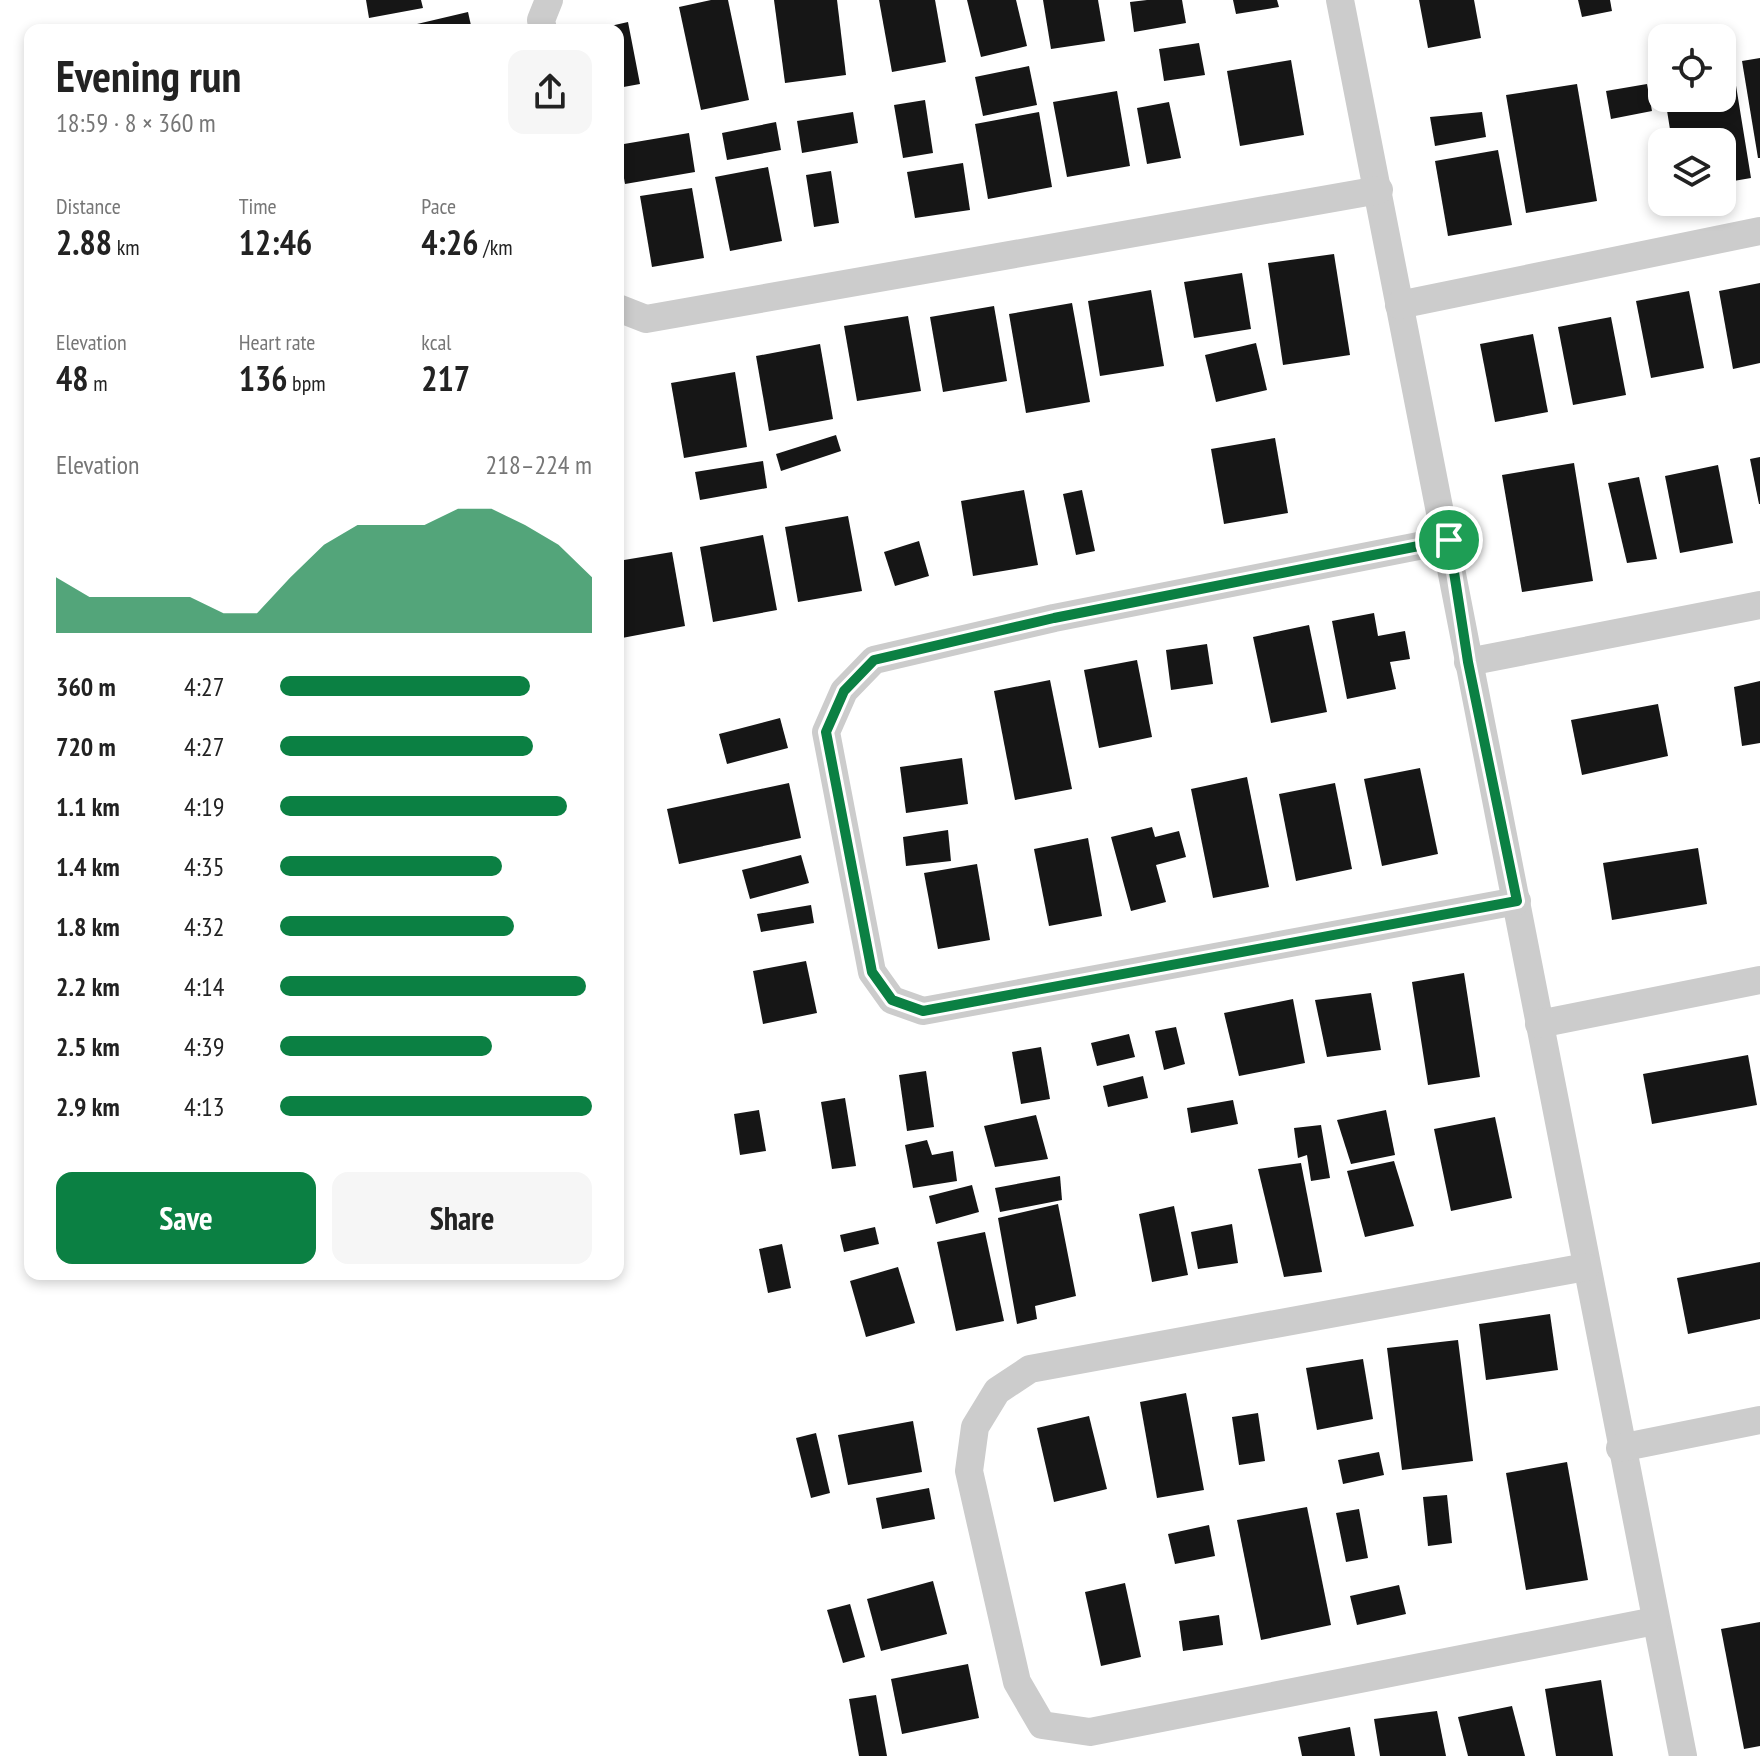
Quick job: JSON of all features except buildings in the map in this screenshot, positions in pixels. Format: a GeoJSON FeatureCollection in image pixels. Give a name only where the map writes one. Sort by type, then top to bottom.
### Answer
{"type":"FeatureCollection","features":[{"type":"Feature","properties":{"kind":"street"},"geometry":{"type":"LineString","coordinates":[[542,24],[549,0]]}},
{"type":"Feature","properties":{"kind":"street"},"geometry":{"type":"LineString","coordinates":[[1340,0],[1399,305],[1449,540],[1468,662],[1517,901],[1620,1448],[1683,1756]]}},
{"type":"Feature","properties":{"kind":"street"},"geometry":{"type":"LineString","coordinates":[[624,310],[646,319],[1379,190]]}},
{"type":"Feature","properties":{"kind":"street"},"geometry":{"type":"LineString","coordinates":[[1399,305],[1760,231]]}},
{"type":"Feature","properties":{"kind":"street"},"geometry":{"type":"LineString","coordinates":[[1449,540],[1054,618],[874,660],[844,691],[826,732],[872,972],[892,1000],[923,1011],[1517,901]]}},
{"type":"Feature","properties":{"kind":"street"},"geometry":{"type":"LineString","coordinates":[[1468,662],[1760,605]]}},
{"type":"Feature","properties":{"kind":"street"},"geometry":{"type":"LineString","coordinates":[[1539,1024],[1760,980]]}},
{"type":"Feature","properties":{"kind":"street"},"geometry":{"type":"LineString","coordinates":[[1586,1267],[1030,1369],[997,1391],[982,1415],[975,1427],[969,1471],[1017,1682],[1042,1725],[1090,1732],[1655,1621]]}},
{"type":"Feature","properties":{"kind":"street"},"geometry":{"type":"LineString","coordinates":[[1620,1448],[1760,1420]]}},
{"type":"Feature","properties":{"kind":"route"},"geometry":{"type":"LineString","coordinates":[[1449,540],[1468,662],[1517,901],[923,1011],[892,1000],[872,972],[826,732],[844,691],[874,660],[1054,618],[1449,540]]}}]}
